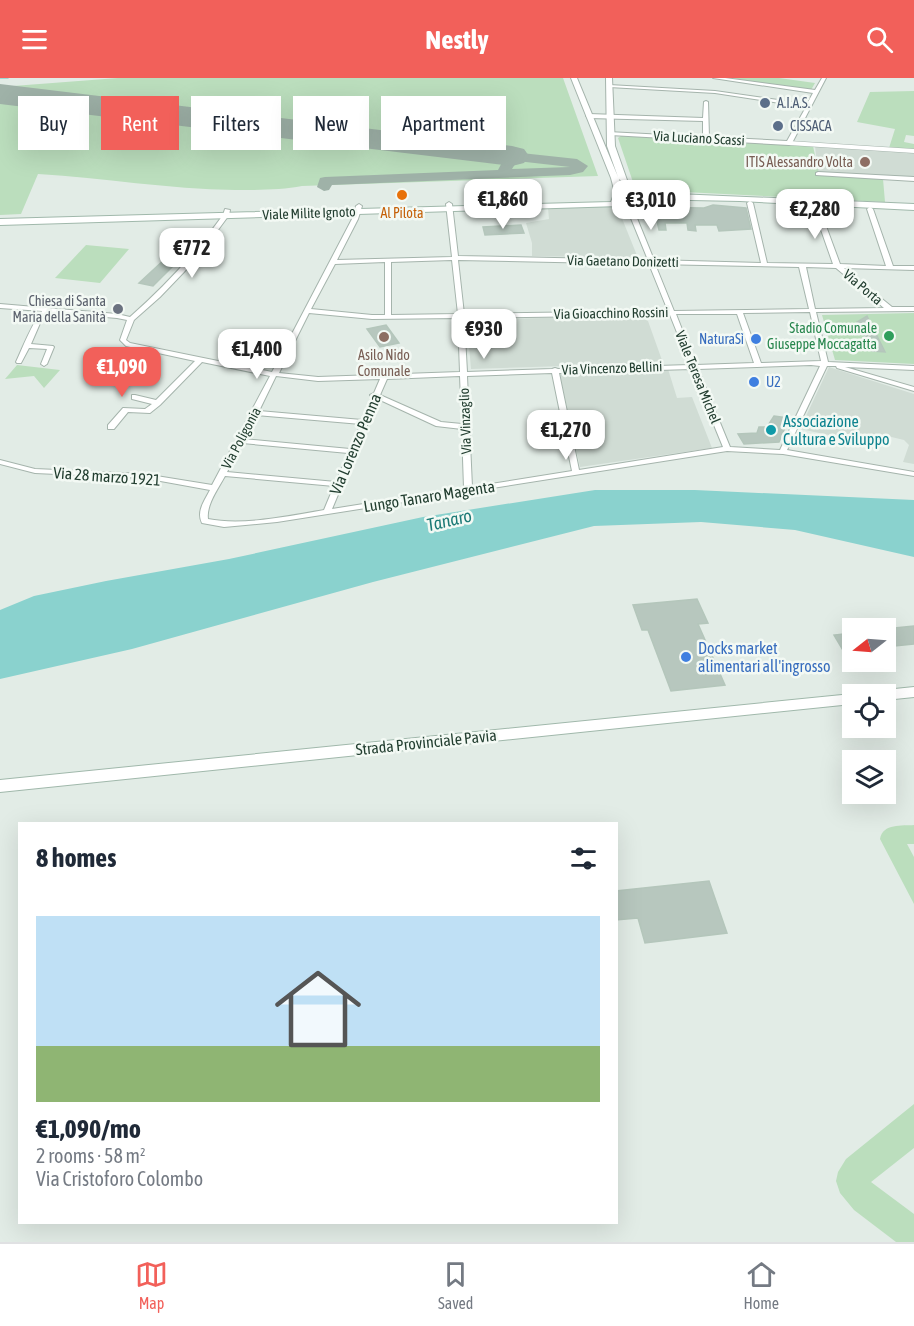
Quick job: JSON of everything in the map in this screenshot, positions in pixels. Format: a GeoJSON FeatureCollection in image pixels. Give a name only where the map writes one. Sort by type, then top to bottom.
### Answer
{"type":"FeatureCollection","features":[{"type":"Feature","properties":{"kind":"main road"},"geometry":{"type":"LineString","coordinates":[[633,202],[755,198],[914,210]]}},
{"type":"Feature","properties":{"kind":"main road","name":"Viale Milite Ignoto"},"geometry":{"type":"LineString","coordinates":[[0,220],[616,200],[633,202]]}},
{"type":"Feature","properties":{"kind":"main road"},"geometry":{"type":"LineString","coordinates":[[633,202],[750,203],[914,210]]}},
{"type":"Feature","properties":{"kind":"main road"},"geometry":{"type":"LineString","coordinates":[[896,694],[914,692]]}},
{"type":"Feature","properties":{"kind":"main road","name":"Strada Provinciale Pavia"},"geometry":{"type":"LineString","coordinates":[[0,786],[842,700]]}},
{"type":"Feature","properties":{"kind":"street"},"geometry":{"type":"LineString","coordinates":[[574,78],[618,187],[616,200]]}},
{"type":"Feature","properties":{"kind":"street","name":"Viale Teresa Michel"},"geometry":{"type":"LineString","coordinates":[[609,78],[611,146],[627,192],[633,202],[651,262],[727,449]]}},
{"type":"Feature","properties":{"kind":"street"},"geometry":{"type":"LineString","coordinates":[[712,92],[720,78],[816,92]]}},
{"type":"Feature","properties":{"kind":"street"},"geometry":{"type":"LineString","coordinates":[[824,78],[789,143],[914,151]]}},
{"type":"Feature","properties":{"kind":"street"},"geometry":{"type":"LineString","coordinates":[[727,94],[736,81]]}},
{"type":"Feature","properties":{"kind":"street"},"geometry":{"type":"LineString","coordinates":[[609,86],[712,92],[809,106]]}},
{"type":"Feature","properties":{"kind":"street"},"geometry":{"type":"LineString","coordinates":[[706,102],[706,138]]}},
{"type":"Feature","properties":{"kind":"street"},"geometry":{"type":"LineString","coordinates":[[589,116],[705,120]]}},
{"type":"Feature","properties":{"kind":"street","name":"Via Luciano Scassi"},"geometry":{"type":"LineString","coordinates":[[609,133],[789,143]]}},
{"type":"Feature","properties":{"kind":"street"},"geometry":{"type":"LineString","coordinates":[[818,174],[914,179]]}},
{"type":"Feature","properties":{"kind":"street"},"geometry":{"type":"LineString","coordinates":[[750,203],[764,264]]}},
{"type":"Feature","properties":{"kind":"street","name":"Via Vinzaglio"},"geometry":{"type":"LineString","coordinates":[[449,206],[461,315],[468,490]]}},
{"type":"Feature","properties":{"kind":"street"},"geometry":{"type":"LineString","coordinates":[[816,207],[837,266]]}},
{"type":"Feature","properties":{"kind":"street","name":"Via Poligonia"},"geometry":{"type":"LineString","coordinates":[[204,509],[359,209]]}},
{"type":"Feature","properties":{"kind":"street"},"geometry":{"type":"LineString","coordinates":[[870,209],[890,267]]}},
{"type":"Feature","properties":{"kind":"street"},"geometry":{"type":"LineString","coordinates":[[0,306],[131,319],[192,262],[226,213]]}},
{"type":"Feature","properties":{"kind":"street","name":"Via Gaetano Donizetti"},"geometry":{"type":"LineString","coordinates":[[332,262],[455,258],[914,268]]}},
{"type":"Feature","properties":{"kind":"street"},"geometry":{"type":"LineString","coordinates":[[388,260],[388,316]]}},
{"type":"Feature","properties":{"kind":"street"},"geometry":{"type":"LineString","coordinates":[[783,453],[825,363],[802,265]]}},
{"type":"Feature","properties":{"kind":"street","name":"Via Porta"},"geometry":{"type":"LineString","coordinates":[[837,266],[890,309]]}},
{"type":"Feature","properties":{"kind":"street","name":"Via Gioacchino Rossini"},"geometry":{"type":"LineString","coordinates":[[308,311],[354,316],[388,316],[914,309]]}},
{"type":"Feature","properties":{"kind":"street"},"geometry":{"type":"LineString","coordinates":[[19,362],[46,310]]}},
{"type":"Feature","properties":{"kind":"street"},"geometry":{"type":"LineString","coordinates":[[739,311],[758,364]]}},
{"type":"Feature","properties":{"kind":"street","name":"Via Vincenzo Bellini"},"geometry":{"type":"LineString","coordinates":[[131,319],[123,340],[126,344],[274,374],[322,379],[758,364],[825,363],[914,368]]}},
{"type":"Feature","properties":{"kind":"street"},"geometry":{"type":"LineString","coordinates":[[26,346],[51,347],[44,364]]}},
{"type":"Feature","properties":{"kind":"street"},"geometry":{"type":"LineString","coordinates":[[111,427],[126,410],[147,411],[201,359]]}},
{"type":"Feature","properties":{"kind":"street"},"geometry":{"type":"LineString","coordinates":[[825,363],[914,389]]}},
{"type":"Feature","properties":{"kind":"street"},"geometry":{"type":"LineString","coordinates":[[555,370],[576,473]]}},
{"type":"Feature","properties":{"kind":"street","name":"Via Lorenzo Penna"},"geometry":{"type":"LineString","coordinates":[[327,512],[374,395],[384,377]]}},
{"type":"Feature","properties":{"kind":"street"},"geometry":{"type":"LineString","coordinates":[[374,395],[439,424],[466,427]]}},
{"type":"Feature","properties":{"kind":"street"},"geometry":{"type":"LineString","coordinates":[[135,397],[157,403]]}},
{"type":"Feature","properties":{"kind":"street"},"geometry":{"type":"LineString","coordinates":[[255,413],[364,422]]}},
{"type":"Feature","properties":{"kind":"street"},"geometry":{"type":"LineString","coordinates":[[240,441],[352,451]]}},
{"type":"Feature","properties":{"kind":"street","name":"Lungo Tanaro Magenta"},"geometry":{"type":"LineString","coordinates":[[204,509],[205,521],[224,525],[327,512],[727,449],[783,453],[914,474]]}},
{"type":"Feature","properties":{"kind":"street","name":"Via 28 marzo 1921"},"geometry":{"type":"LineString","coordinates":[[0,462],[35,471],[144,476],[215,488]]}},
{"type":"Feature","properties":{"kind":"street"},"geometry":{"type":"LineString","coordinates":[[223,474],[338,484]]}},
{"type":"Feature","properties":{"kind":"shaded area","name":"ITIS Alessandro Volta"},"geometry":{"type":"Polygon","coordinates":[[[815,146],[914,152],[914,178],[818,172],[815,146]]]}},
{"type":"Feature","properties":{"kind":"shaded area"},"geometry":{"type":"Polygon","coordinates":[[[617,206],[638,258],[532,256],[532,243],[526,223],[549,219],[548,208],[617,206]]]}},
{"type":"Feature","properties":{"kind":"shaded area"},"geometry":{"type":"Polygon","coordinates":[[[637,316],[648,321],[663,363],[471,369],[467,322],[492,322],[492,319],[637,316]]]}},
{"type":"Feature","properties":{"kind":"shaded area"},"geometry":{"type":"Polygon","coordinates":[[[829,367],[914,394],[914,464],[903,462],[909,445],[904,440],[879,434],[858,441],[800,429],[829,367]]]}},
{"type":"Feature","properties":{"kind":"shaded area"},"geometry":{"type":"Polygon","coordinates":[[[668,369],[677,398],[692,397],[712,448],[580,467],[559,372],[668,369]]]}},
{"type":"Feature","properties":{"kind":"green space"},"geometry":{"type":"Polygon","coordinates":[[[118,78],[563,78],[598,176],[235,190],[185,188],[38,174],[21,214],[0,215],[0,87],[118,78]]]}},
{"type":"Feature","properties":{"kind":"green space"},"geometry":{"type":"Polygon","coordinates":[[[731,78],[779,78],[815,83],[811,90],[731,78]]]}},
{"type":"Feature","properties":{"kind":"green space"},"geometry":{"type":"Polygon","coordinates":[[[914,91],[914,136],[906,135],[904,142],[914,144],[914,149],[889,148],[895,129],[857,122],[870,92],[914,91]]]}},
{"type":"Feature","properties":{"kind":"green space"},"geometry":{"type":"Polygon","coordinates":[[[621,136],[741,142],[742,145],[748,143],[813,146],[819,174],[883,179],[885,202],[684,192],[644,194],[634,192],[631,188],[635,188],[618,138],[621,136]]]}},
{"type":"Feature","properties":{"kind":"green space"},"geometry":{"type":"Polygon","coordinates":[[[86,245],[129,249],[100,283],[55,278],[86,245]]]}},
{"type":"Feature","properties":{"kind":"green space"},"geometry":{"type":"Polygon","coordinates":[[[914,313],[914,364],[835,360],[822,315],[914,313]]]}},
{"type":"Feature","properties":{"kind":"green space"},"geometry":{"type":"Polygon","coordinates":[[[17,365],[60,370],[44,388],[34,376],[5,379],[17,365]]]}},
{"type":"Feature","properties":{"kind":"green space"},"geometry":{"type":"Polygon","coordinates":[[[914,825],[914,844],[907,844],[914,857],[914,904],[880,839],[885,830],[889,828],[914,825]]]}},
{"type":"Feature","properties":{"kind":"green space"},"geometry":{"type":"Polygon","coordinates":[[[914,1104],[914,1148],[871,1182],[914,1214],[914,1242],[896,1242],[854,1210],[840,1193],[836,1181],[838,1172],[846,1159],[914,1104]]]}},
{"type":"Feature","properties":{"kind":"water","name":"Tanaro"},"geometry":{"type":"Polygon","coordinates":[[[595,490],[695,490],[914,500],[914,557],[795,530],[701,522],[594,526],[373,582],[132,649],[0,679],[0,610],[34,596],[229,559],[423,517],[595,490]]]}},
{"type":"Feature","properties":{"kind":"building"},"geometry":{"type":"Polygon","coordinates":[[[713,205],[746,208],[751,229],[719,231],[717,225],[695,225],[696,231],[688,230],[687,223],[665,223],[666,230],[659,230],[651,207],[704,208],[713,205]]]}},
{"type":"Feature","properties":{"kind":"building"},"geometry":{"type":"Polygon","coordinates":[[[521,225],[524,233],[485,235],[483,227],[521,225]]]}},
{"type":"Feature","properties":{"kind":"building"},"geometry":{"type":"Polygon","coordinates":[[[168,251],[190,254],[184,260],[180,259],[153,286],[139,283],[166,258],[163,257],[168,251]]]}},
{"type":"Feature","properties":{"kind":"building"},"geometry":{"type":"Polygon","coordinates":[[[867,316],[885,352],[872,351],[857,322],[867,316]]]}},
{"type":"Feature","properties":{"kind":"building","name":"Asilo Nido Comunale"},"geometry":{"type":"Polygon","coordinates":[[[386,325],[399,343],[380,347],[367,329],[386,325]]]}},
{"type":"Feature","properties":{"kind":"building","name":"Associazione Cultura e Sviluppo"},"geometry":{"type":"Polygon","coordinates":[[[774,416],[789,418],[779,442],[744,444],[738,434],[757,433],[759,427],[767,427],[774,416]]]}},
{"type":"Feature","properties":{"kind":"building","name":"Docks market alimentari all'ingrosso"},"geometry":{"type":"Polygon","coordinates":[[[697,599],[708,623],[698,624],[725,685],[671,691],[648,630],[642,630],[633,605],[697,599]]]}},
{"type":"Feature","properties":{"kind":"building"},"geometry":{"type":"Polygon","coordinates":[[[914,626],[914,644],[896,646],[896,628],[914,626]]]}},
{"type":"Feature","properties":{"kind":"building"},"geometry":{"type":"Polygon","coordinates":[[[842,634],[842,649],[834,635],[842,634]]]}},
{"type":"Feature","properties":{"kind":"building"},"geometry":{"type":"Polygon","coordinates":[[[709,881],[727,933],[645,943],[638,918],[618,920],[618,891],[709,881]]]}},
{"type":"Feature","properties":{"kind":"waterway"},"geometry":{"type":"LineString","coordinates":[[0,78],[8,78]]}},
{"type":"Feature","properties":{"kind":"taxiway"},"geometry":{"type":"LineString","coordinates":[[324,187],[325,181],[570,171],[581,166],[577,163],[512,156],[503,173]]}},
{"type":"Feature","properties":{"kind":"runway"},"geometry":{"type":"LineString","coordinates":[[0,94],[512,156]]}},
{"type":"Feature","properties":{"kind":"place","name":"A.I.A.S."},"geometry":{"type":"Point","coordinates":[765,103]}},
{"type":"Feature","properties":{"kind":"place","name":"CISSACA"},"geometry":{"type":"Point","coordinates":[778,126]}},
{"type":"Feature","properties":{"kind":"place","name":"ITIS Alessandro Volta"},"geometry":{"type":"Point","coordinates":[865,162]}},
{"type":"Feature","properties":{"kind":"place","name":"Al Pilota"},"geometry":{"type":"Point","coordinates":[402,195]}},
{"type":"Feature","properties":{"kind":"place","name":"Chiesa di Santa Maria della Sanità"},"geometry":{"type":"Point","coordinates":[118,309]}},
{"type":"Feature","properties":{"kind":"place","name":"Stadio Comunale Giuseppe Moccagatta"},"geometry":{"type":"Point","coordinates":[889,336]}},
{"type":"Feature","properties":{"kind":"place","name":"Asilo Nido Comunale"},"geometry":{"type":"Point","coordinates":[384,337]}},
{"type":"Feature","properties":{"kind":"place","name":"NaturaSì"},"geometry":{"type":"Point","coordinates":[756,339]}},
{"type":"Feature","properties":{"kind":"place","name":"U2"},"geometry":{"type":"Point","coordinates":[754,382]}},
{"type":"Feature","properties":{"kind":"place","name":"Associazione Cultura e Sviluppo"},"geometry":{"type":"Point","coordinates":[771,430]}},
{"type":"Feature","properties":{"kind":"place","name":"Docks market alimentari all'ingrosso"},"geometry":{"type":"Point","coordinates":[686,657]}}]}
